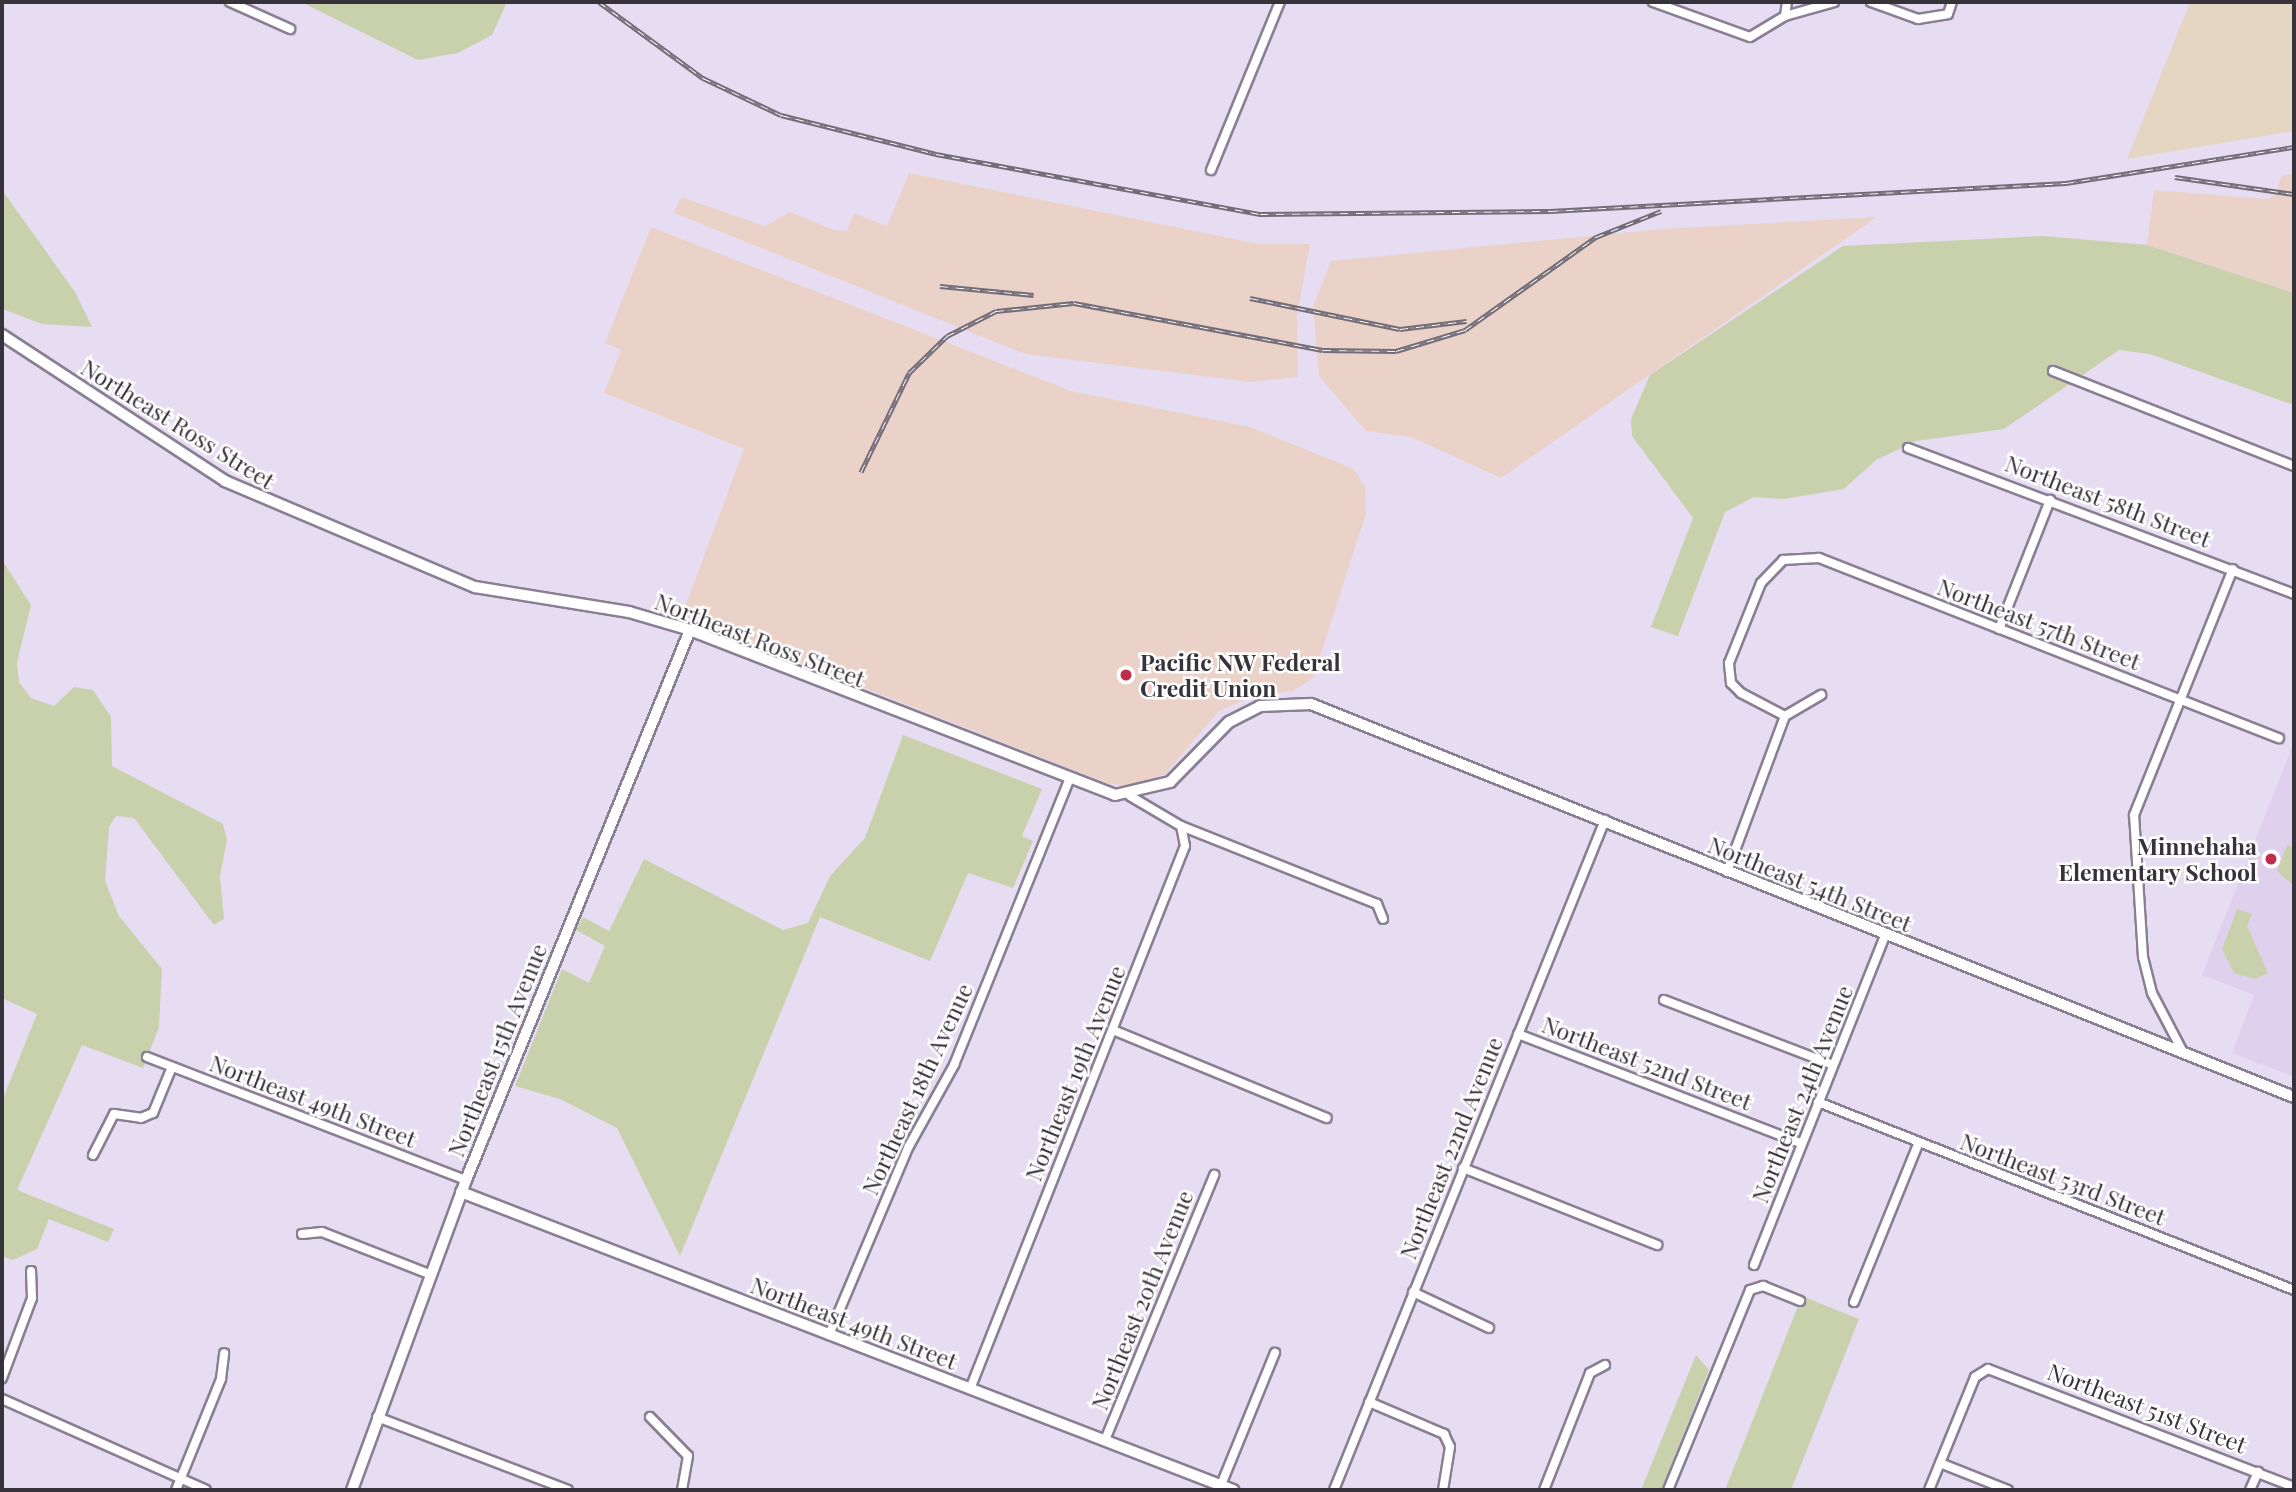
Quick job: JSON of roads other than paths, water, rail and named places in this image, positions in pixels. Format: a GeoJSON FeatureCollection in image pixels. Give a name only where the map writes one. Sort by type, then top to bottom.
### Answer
{"type":"FeatureCollection","features":[{"type":"Feature","properties":{"kind":"street"},"geometry":{"type":"LineString","coordinates":[[230,2],[290,29]]}},
{"type":"Feature","properties":{"kind":"street"},"geometry":{"type":"LineString","coordinates":[[1212,170],[1280,2]]}},
{"type":"Feature","properties":{"kind":"street"},"geometry":{"type":"LineString","coordinates":[[1653,2],[1750,37],[1785,16],[1834,2]]}},
{"type":"Feature","properties":{"kind":"street"},"geometry":{"type":"LineString","coordinates":[[1785,16],[1787,2]]}},
{"type":"Feature","properties":{"kind":"street"},"geometry":{"type":"LineString","coordinates":[[1871,2],[1918,19],[1948,14],[1952,2]]}},
{"type":"Feature","properties":{"kind":"street","name":"Northeast Ross Street"},"geometry":{"type":"LineString","coordinates":[[2,335],[225,481],[306,519],[502,594],[629,612],[690,630],[1069,780],[1130,796]]}},
{"type":"Feature","properties":{"kind":"street"},"geometry":{"type":"LineString","coordinates":[[2053,371],[2294,466]]}},
{"type":"Feature","properties":{"kind":"street","name":"Northeast 58th Street"},"geometry":{"type":"LineString","coordinates":[[1908,448],[2234,569],[2294,594]]}},
{"type":"Feature","properties":{"kind":"street"},"geometry":{"type":"LineString","coordinates":[[1999,629],[2050,500]]}},
{"type":"Feature","properties":{"kind":"street","name":"Northeast 57th Street"},"geometry":{"type":"LineString","coordinates":[[1785,716],[1741,693],[1728,671],[1761,583],[1783,560],[1819,558],[2279,738]]}},
{"type":"Feature","properties":{"kind":"street"},"geometry":{"type":"LineString","coordinates":[[2185,1056],[2152,993],[2143,957],[2134,815],[2234,569]]}},
{"type":"Feature","properties":{"kind":"street","name":"Northeast 15th Avenue"},"geometry":{"type":"LineString","coordinates":[[352,1490],[461,1192],[690,630]]}},
{"type":"Feature","properties":{"kind":"street"},"geometry":{"type":"LineString","coordinates":[[1727,872],[1785,716],[1821,695]]}},
{"type":"Feature","properties":{"kind":"street","name":"Northeast 54th Street"},"geometry":{"type":"LineString","coordinates":[[1130,796],[1170,782],[1241,715],[1282,702],[1311,704],[1605,820],[1727,872],[2185,1056],[2294,1097]]}},
{"type":"Feature","properties":{"kind":"street","name":"Northeast 18th Avenue"},"geometry":{"type":"LineString","coordinates":[[829,1335],[909,1146],[954,1065],[1069,780]]}},
{"type":"Feature","properties":{"kind":"street"},"geometry":{"type":"LineString","coordinates":[[1130,796],[1181,826],[1377,904],[1383,919]]}},
{"type":"Feature","properties":{"kind":"street","name":"Northeast 22nd Avenue"},"geometry":{"type":"LineString","coordinates":[[1334,1490],[1605,820]]}},
{"type":"Feature","properties":{"kind":"street","name":"Northeast 19th Avenue"},"geometry":{"type":"LineString","coordinates":[[970,1389],[1185,846],[1181,826]]}},
{"type":"Feature","properties":{"kind":"street","name":"Northeast 24th Avenue"},"geometry":{"type":"LineString","coordinates":[[1754,1265],[1800,1143],[1885,936]]}},
{"type":"Feature","properties":{"kind":"street"},"geometry":{"type":"LineString","coordinates":[[1664,1000],[1833,1065]]}},
{"type":"Feature","properties":{"kind":"street"},"geometry":{"type":"LineString","coordinates":[[1113,1030],[1327,1118]]}},
{"type":"Feature","properties":{"kind":"street","name":"Northeast 52nd Street"},"geometry":{"type":"LineString","coordinates":[[1518,1034],[1800,1143]]}},
{"type":"Feature","properties":{"kind":"street","name":"Northeast 49th Street"},"geometry":{"type":"LineString","coordinates":[[147,1057],[466,1180]]}},
{"type":"Feature","properties":{"kind":"street"},"geometry":{"type":"LineString","coordinates":[[93,1155],[114,1114],[141,1118],[153,1113],[173,1067]]}},
{"type":"Feature","properties":{"kind":"street","name":"Northeast 53rd Street"},"geometry":{"type":"LineString","coordinates":[[1818,1102],[1918,1144],[2294,1290]]}},
{"type":"Feature","properties":{"kind":"street"},"geometry":{"type":"LineString","coordinates":[[1854,1302],[1918,1144]]}},
{"type":"Feature","properties":{"kind":"street"},"geometry":{"type":"LineString","coordinates":[[1463,1168],[1657,1245]]}},
{"type":"Feature","properties":{"kind":"street","name":"Northeast 20th Avenue"},"geometry":{"type":"LineString","coordinates":[[1105,1440],[1214,1175]]}},
{"type":"Feature","properties":{"kind":"street","name":"Northeast 49th Street"},"geometry":{"type":"LineString","coordinates":[[461,1192],[1233,1490]]}},
{"type":"Feature","properties":{"kind":"street"},"geometry":{"type":"LineString","coordinates":[[302,1234],[321,1233],[429,1274]]}},
{"type":"Feature","properties":{"kind":"street"},"geometry":{"type":"LineString","coordinates":[[2,1378],[32,1298],[31,1271]]}},
{"type":"Feature","properties":{"kind":"street"},"geometry":{"type":"LineString","coordinates":[[1668,1490],[1751,1290],[1763,1286],[1800,1301]]}},
{"type":"Feature","properties":{"kind":"street"},"geometry":{"type":"LineString","coordinates":[[1413,1292],[1489,1328]]}},
{"type":"Feature","properties":{"kind":"street"},"geometry":{"type":"LineString","coordinates":[[178,1486],[221,1379],[224,1353]]}},
{"type":"Feature","properties":{"kind":"street"},"geometry":{"type":"LineString","coordinates":[[1221,1485],[1275,1353]]}},
{"type":"Feature","properties":{"kind":"street"},"geometry":{"type":"LineString","coordinates":[[1544,1490],[1590,1373],[1605,1366]]}},
{"type":"Feature","properties":{"kind":"street","name":"Northeast 51st Street"},"geometry":{"type":"LineString","coordinates":[[1940,1463],[1975,1377],[1985,1369],[2294,1487]]}},
{"type":"Feature","properties":{"kind":"street"},"geometry":{"type":"LineString","coordinates":[[2,1399],[178,1486],[206,1490]]}},
{"type":"Feature","properties":{"kind":"street"},"geometry":{"type":"LineString","coordinates":[[1369,1402],[1444,1434],[1450,1447],[1443,1490]]}},
{"type":"Feature","properties":{"kind":"street"},"geometry":{"type":"LineString","coordinates":[[377,1417],[568,1490]]}},
{"type":"Feature","properties":{"kind":"street"},"geometry":{"type":"LineString","coordinates":[[650,1418],[688,1456],[682,1490]]}},
{"type":"Feature","properties":{"kind":"street"},"geometry":{"type":"LineString","coordinates":[[1929,1490],[1940,1463],[2008,1490]]}},
{"type":"Feature","properties":{"kind":"street"},"geometry":{"type":"LineString","coordinates":[[2250,1490],[2258,1472]]}},
{"type":"Feature","properties":{"kind":"railway"},"geometry":{"type":"LineString","coordinates":[[599,2],[703,78],[781,115],[936,154],[1260,214],[1550,211],[2066,183],[2294,147]]}},
{"type":"Feature","properties":{"kind":"railway"},"geometry":{"type":"LineString","coordinates":[[2175,177],[2294,194]]}},
{"type":"Feature","properties":{"kind":"railway"},"geometry":{"type":"LineString","coordinates":[[861,472],[909,373],[947,336],[996,311],[1074,303],[1323,350],[1396,351],[1465,330],[1596,237],[1661,211]]}},
{"type":"Feature","properties":{"kind":"railway"},"geometry":{"type":"LineString","coordinates":[[940,286],[1034,295]]}},
{"type":"Feature","properties":{"kind":"railway"},"geometry":{"type":"LineString","coordinates":[[1250,298],[1400,329],[1467,321]]}},
{"type":"Feature","properties":{"kind":"place","name":"Pacific NW Federal Credit Union"},"geometry":{"type":"Point","coordinates":[1126,675]}},
{"type":"Feature","properties":{"kind":"place","name":"Minnehaha Elementary School"},"geometry":{"type":"Point","coordinates":[2271,859]}}]}
